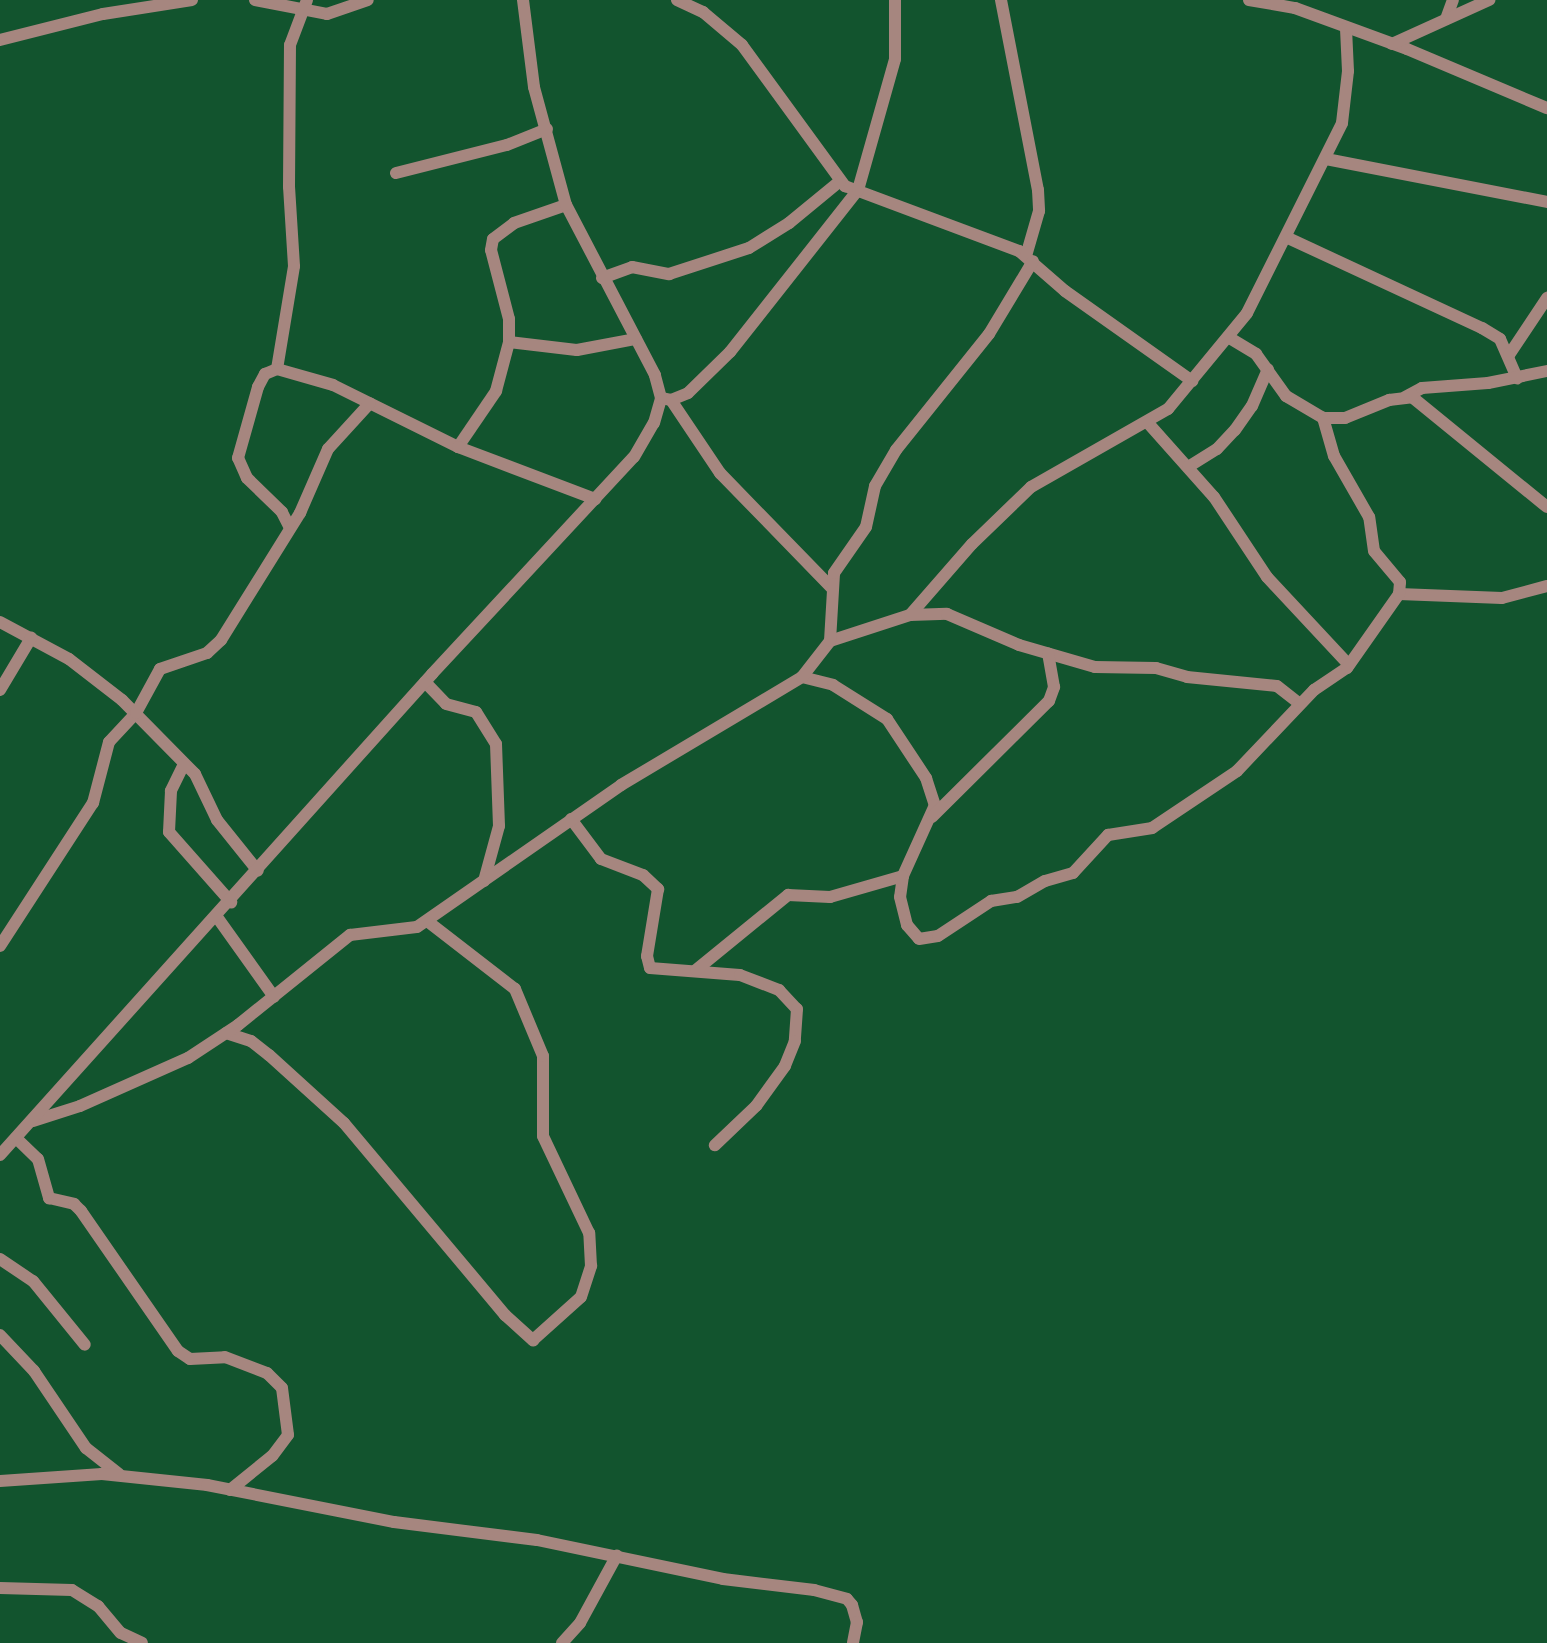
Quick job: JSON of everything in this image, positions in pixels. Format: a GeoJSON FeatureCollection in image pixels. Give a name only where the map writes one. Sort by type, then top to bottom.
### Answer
{"type":"FeatureCollection","features":[{"type":"Feature","properties":{"kind":"street"},"geometry":{"type":"LineString","coordinates":[[0,40],[103,14],[191,0]]}},
{"type":"Feature","properties":{"kind":"street"},"geometry":{"type":"LineString","coordinates":[[256,0],[306,7],[327,15],[368,0]]}},
{"type":"Feature","properties":{"kind":"street"},"geometry":{"type":"LineString","coordinates":[[523,0],[534,87],[566,205],[602,278],[666,399],[720,473],[831,587]]}},
{"type":"Feature","properties":{"kind":"street"},"geometry":{"type":"LineString","coordinates":[[677,0],[703,12],[742,45],[840,181],[1029,258],[1065,290],[1192,381]]}},
{"type":"Feature","properties":{"kind":"street"},"geometry":{"type":"LineString","coordinates":[[0,1155],[231,902],[425,681],[634,457],[666,399],[688,393],[730,352],[858,190],[895,59],[895,0]]}},
{"type":"Feature","properties":{"kind":"street"},"geometry":{"type":"LineString","coordinates":[[32,1121],[150,1077],[226,1033],[351,935],[402,931],[427,921],[683,744],[763,704],[802,677],[830,641],[835,610],[831,587],[834,573],[866,527],[875,486],[896,450],[989,334],[1029,258],[1039,211],[1038,190],[1000,0]]}},
{"type":"Feature","properties":{"kind":"street"},"geometry":{"type":"LineString","coordinates":[[1249,0],[1294,4],[1346,29],[1392,44],[1547,108]]}},
{"type":"Feature","properties":{"kind":"street"},"geometry":{"type":"LineString","coordinates":[[1446,19],[1452,0]]}},
{"type":"Feature","properties":{"kind":"street"},"geometry":{"type":"LineString","coordinates":[[1392,44],[1489,0]]}},
{"type":"Feature","properties":{"kind":"street"},"geometry":{"type":"LineString","coordinates":[[277,369],[294,266],[289,187],[290,45],[306,7]]}},
{"type":"Feature","properties":{"kind":"street"},"geometry":{"type":"LineString","coordinates":[[910,615],[972,544],[1031,487],[1148,423],[1168,409],[1247,313],[1288,238],[1326,159],[1346,100],[1346,29]]}},
{"type":"Feature","properties":{"kind":"street"},"geometry":{"type":"LineString","coordinates":[[396,173],[507,145],[547,129]]}},
{"type":"Feature","properties":{"kind":"street"},"geometry":{"type":"LineString","coordinates":[[1326,159],[1547,202]]}},
{"type":"Feature","properties":{"kind":"street"},"geometry":{"type":"LineString","coordinates":[[602,278],[632,267],[669,274],[750,248],[789,223],[840,181]]}},
{"type":"Feature","properties":{"kind":"street"},"geometry":{"type":"LineString","coordinates":[[458,447],[496,391],[509,342],[509,319],[491,250],[493,239],[514,223],[566,205]]}},
{"type":"Feature","properties":{"kind":"street"},"geometry":{"type":"LineString","coordinates":[[1288,238],[1472,322],[1500,339],[1517,378]]}},
{"type":"Feature","properties":{"kind":"street"},"geometry":{"type":"LineString","coordinates":[[1509,355],[1547,298]]}},
{"type":"Feature","properties":{"kind":"street"},"geometry":{"type":"LineString","coordinates":[[1228,337],[1256,354],[1286,396],[1323,418],[1345,418],[1405,397],[1422,388],[1517,378],[1547,372]]}},
{"type":"Feature","properties":{"kind":"street"},"geometry":{"type":"LineString","coordinates":[[509,342],[577,350],[636,339]]}},
{"type":"Feature","properties":{"kind":"street"},"geometry":{"type":"LineString","coordinates":[[290,528],[282,512],[247,478],[238,458],[258,387],[265,374],[277,369],[370,403],[458,447],[595,499]]}},
{"type":"Feature","properties":{"kind":"street"},"geometry":{"type":"LineString","coordinates":[[1188,467],[1217,449],[1235,430],[1252,406],[1268,369]]}},
{"type":"Feature","properties":{"kind":"street"},"geometry":{"type":"LineString","coordinates":[[1405,397],[1445,420],[1547,507]]}},
{"type":"Feature","properties":{"kind":"street"},"geometry":{"type":"LineString","coordinates":[[0,946],[93,803],[108,742],[136,713],[160,669],[207,653],[221,640],[290,528],[328,449],[370,403]]}},
{"type":"Feature","properties":{"kind":"street"},"geometry":{"type":"LineString","coordinates":[[802,677],[833,685],[887,719],[926,778],[935,805],[903,876],[900,897],[907,925],[919,939],[939,936],[991,901],[1017,897],[1045,881],[1073,873],[1116,831],[1144,832],[1237,771],[1300,704],[1349,665],[1399,594],[1400,582],[1374,551],[1369,517],[1334,456],[1323,418]]}},
{"type":"Feature","properties":{"kind":"street"},"geometry":{"type":"LineString","coordinates":[[1148,423],[1188,467],[1267,577],[1349,665]]}},
{"type":"Feature","properties":{"kind":"street"},"geometry":{"type":"LineString","coordinates":[[1399,594],[1502,598],[1547,586]]}},
{"type":"Feature","properties":{"kind":"street"},"geometry":{"type":"LineString","coordinates":[[830,641],[910,615],[947,614],[1048,654],[1106,670],[1156,668],[1187,677],[1277,686],[1300,704]]}},
{"type":"Feature","properties":{"kind":"street"},"geometry":{"type":"LineString","coordinates":[[0,622],[90,673],[136,713],[200,782],[222,829],[258,871]]}},
{"type":"Feature","properties":{"kind":"street"},"geometry":{"type":"LineString","coordinates":[[0,690],[31,638]]}},
{"type":"Feature","properties":{"kind":"street"},"geometry":{"type":"LineString","coordinates":[[931,818],[1049,701],[1054,687],[1048,654]]}},
{"type":"Feature","properties":{"kind":"street"},"geometry":{"type":"LineString","coordinates":[[425,681],[446,704],[476,712],[496,744],[499,826],[484,882]]}},
{"type":"Feature","properties":{"kind":"street"},"geometry":{"type":"LineString","coordinates":[[184,764],[171,791],[169,832],[231,902]]}},
{"type":"Feature","properties":{"kind":"street"},"geometry":{"type":"LineString","coordinates":[[571,819],[601,859],[643,875],[658,889],[647,956],[650,968],[740,975],[779,990],[797,1009],[799,1019],[790,1057],[747,1116],[715,1145]]}},
{"type":"Feature","properties":{"kind":"street"},"geometry":{"type":"LineString","coordinates":[[696,970],[788,895],[830,897],[903,876]]}},
{"type":"Feature","properties":{"kind":"street"},"geometry":{"type":"LineString","coordinates":[[217,917],[274,996]]}},
{"type":"Feature","properties":{"kind":"street"},"geometry":{"type":"LineString","coordinates":[[226,1033],[269,1055],[344,1123],[505,1315],[533,1340],[581,1297],[591,1266],[589,1233],[543,1136],[542,1056],[515,989],[427,921]]}},
{"type":"Feature","properties":{"kind":"street"},"geometry":{"type":"LineString","coordinates":[[16,1138],[38,1159],[49,1198],[74,1204],[81,1211],[178,1351],[190,1359],[225,1357],[267,1374],[282,1388],[288,1435],[265,1462],[230,1490]]}},
{"type":"Feature","properties":{"kind":"street"},"geometry":{"type":"LineString","coordinates":[[0,1259],[33,1281],[85,1345]]}},
{"type":"Feature","properties":{"kind":"street"},"geometry":{"type":"LineString","coordinates":[[0,1335],[34,1371],[86,1448],[122,1476]]}},
{"type":"Feature","properties":{"kind":"street"},"geometry":{"type":"LineString","coordinates":[[0,1481],[122,1476],[230,1490],[394,1522],[537,1540],[617,1555],[847,1599],[857,1622],[853,1643]]}},
{"type":"Feature","properties":{"kind":"street"},"geometry":{"type":"LineString","coordinates":[[562,1643],[580,1623],[617,1555]]}},
{"type":"Feature","properties":{"kind":"street"},"geometry":{"type":"LineString","coordinates":[[0,1588],[72,1590],[98,1606],[121,1633],[142,1643]]}}]}
